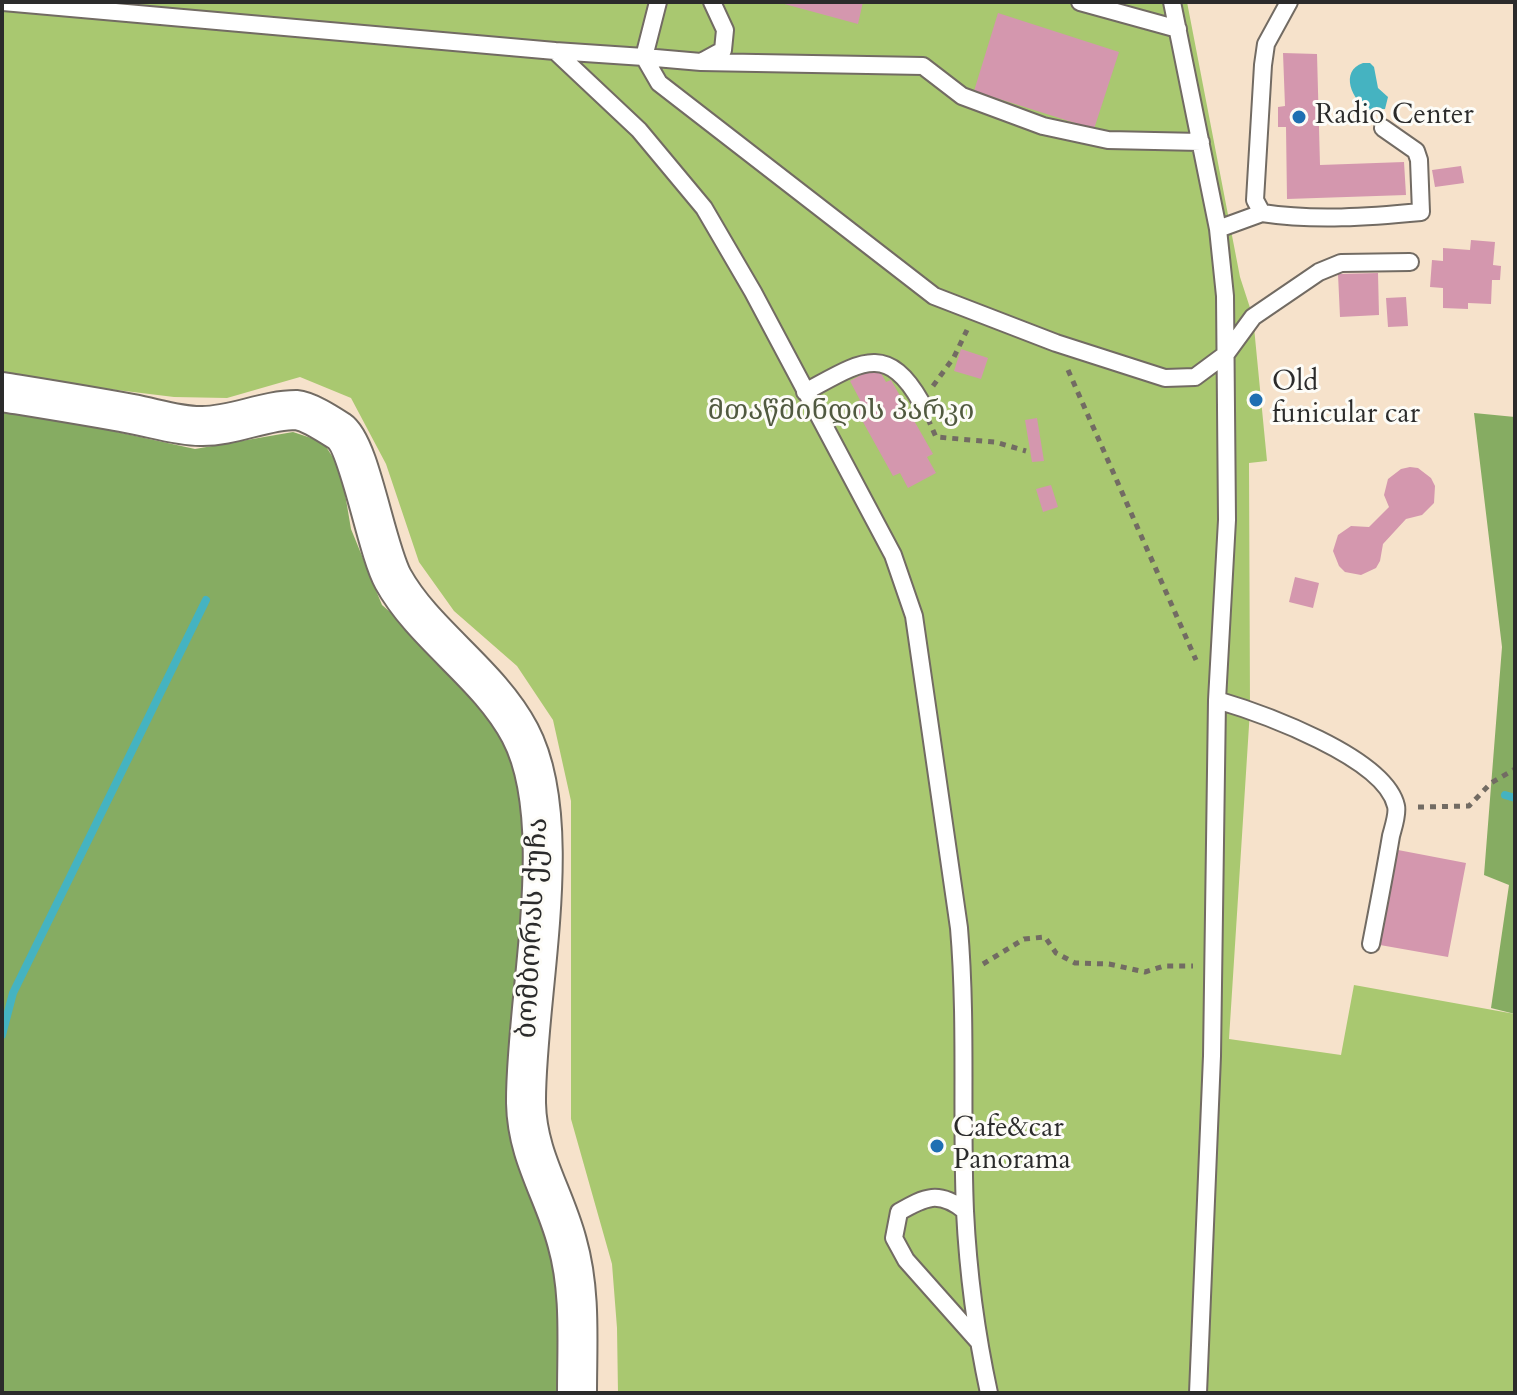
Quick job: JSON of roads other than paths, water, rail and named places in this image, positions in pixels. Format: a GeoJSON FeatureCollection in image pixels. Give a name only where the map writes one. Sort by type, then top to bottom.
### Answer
{"type":"FeatureCollection","features":[{"type":"Feature","properties":{"kind":"street","name":"ბომბორას ქუჩა"},"geometry":{"type":"LineString","coordinates":[[2,392],[200,426],[298,410],[343,433],[361,471],[380,550],[393,579],[411,606],[477,674],[520,733],[536,774],[542,818],[541,897],[526,1104],[528,1138],[566,1238],[575,1273],[577,1393]]}},
{"type":"Feature","properties":{"kind":"lane"},"geometry":{"type":"LineString","coordinates":[[3,2],[701,62],[923,66],[962,96],[1043,126],[1108,140],[1201,142]]}},
{"type":"Feature","properties":{"kind":"lane"},"geometry":{"type":"LineString","coordinates":[[658,2],[644,57],[659,83],[934,296],[1056,343],[1165,378],[1195,377],[1226,354],[1253,317],[1319,272],[1341,263],[1410,262]]}},
{"type":"Feature","properties":{"kind":"lane"},"geometry":{"type":"LineString","coordinates":[[701,62],[723,50],[725,30],[712,2]]}},
{"type":"Feature","properties":{"kind":"lane"},"geometry":{"type":"LineString","coordinates":[[1080,2],[1178,29]]}},
{"type":"Feature","properties":{"kind":"lane"},"geometry":{"type":"LineString","coordinates":[[1172,2],[1218,229],[1225,296],[1227,520],[1217,700],[1212,1056],[1198,1393]]}},
{"type":"Feature","properties":{"kind":"lane"},"geometry":{"type":"LineString","coordinates":[[1262,213],[1255,200],[1263,65],[1266,44],[1289,2]]}},
{"type":"Feature","properties":{"kind":"lane"},"geometry":{"type":"LineString","coordinates":[[555,51],[639,130],[704,208],[893,555],[914,616],[959,928],[963,980],[965,1211],[978,1341],[989,1393]]}},
{"type":"Feature","properties":{"kind":"lane"},"geometry":{"type":"LineString","coordinates":[[1218,229],[1262,213],[1294,218],[1370,217],[1421,212],[1416,151],[1383,128]]}},
{"type":"Feature","properties":{"kind":"lane"},"geometry":{"type":"LineString","coordinates":[[805,392],[839,374],[878,362],[897,369],[921,402]]}},
{"type":"Feature","properties":{"kind":"lane"},"geometry":{"type":"LineString","coordinates":[[1217,700],[1250,710],[1358,760],[1383,782],[1396,807],[1371,944]]}},
{"type":"Feature","properties":{"kind":"lane"},"geometry":{"type":"LineString","coordinates":[[965,1211],[945,1199],[924,1197],[899,1212],[894,1238],[906,1260],[978,1341]]}},
{"type":"Feature","properties":{"kind":"water"},"geometry":{"type":"Polygon","coordinates":[[[1363,63],[1374,67],[1378,88],[1388,97],[1385,109],[1369,110],[1353,93],[1351,72],[1363,63]]]}},
{"type":"Feature","properties":{"kind":"waterway"},"geometry":{"type":"LineString","coordinates":[[2,1035],[13,993],[206,600]]}},
{"type":"Feature","properties":{"kind":"waterway"},"geometry":{"type":"LineString","coordinates":[[1505,795],[1515,798]]}},
{"type":"Feature","properties":{"kind":"place","name":"Radio Center"},"geometry":{"type":"Point","coordinates":[1299,117]}},
{"type":"Feature","properties":{"kind":"place","name":"Old funicular car"},"geometry":{"type":"Point","coordinates":[1256,400]}},
{"type":"Feature","properties":{"kind":"place","name":"Cafe&car Panorama"},"geometry":{"type":"Point","coordinates":[937,1146]}},
{"type":"Feature","properties":{"kind":"park label","name":"მთაწმინდის პარკი"},"geometry":{"type":"Point","coordinates":[841,413]}}]}
